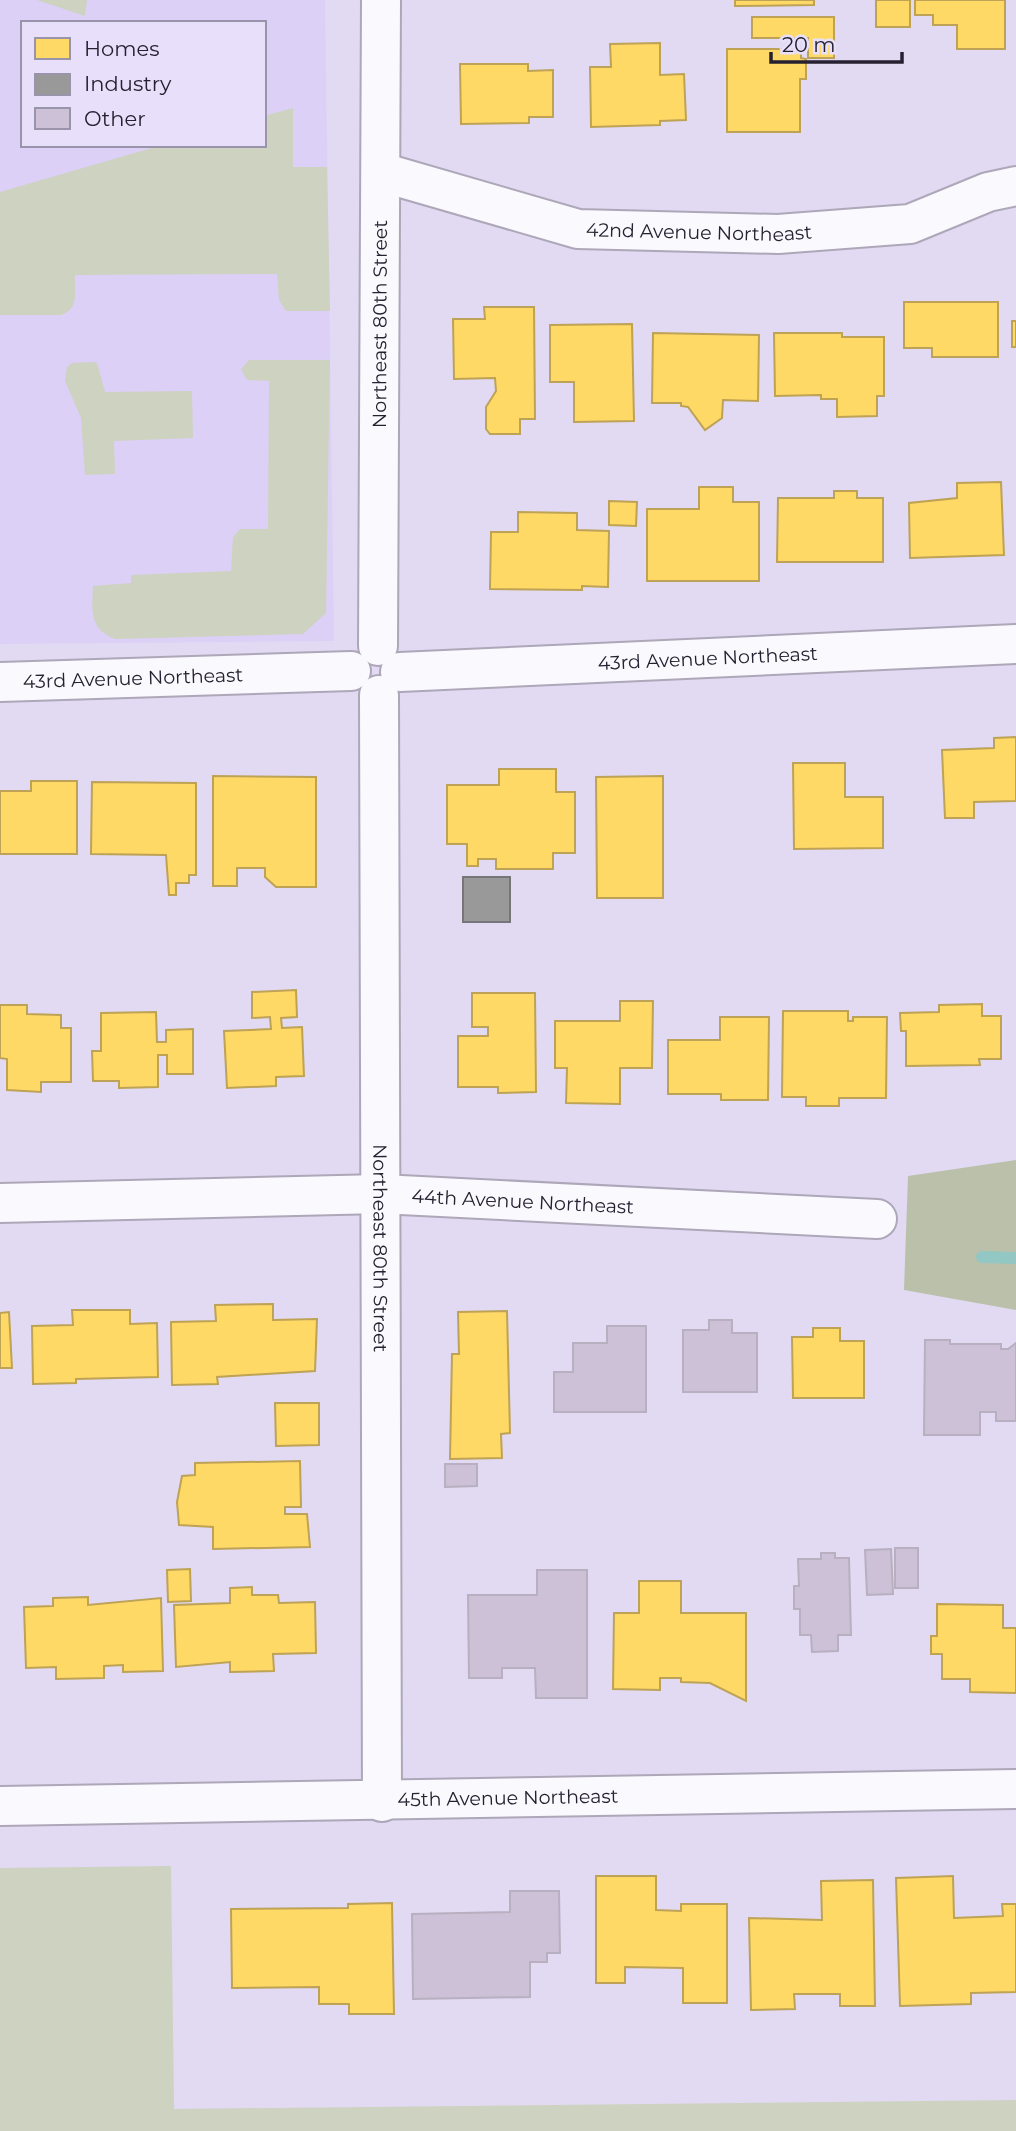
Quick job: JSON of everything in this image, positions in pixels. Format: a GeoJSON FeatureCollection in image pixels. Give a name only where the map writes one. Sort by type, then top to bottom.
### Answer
{"type":"FeatureCollection","features":[{"type":"Feature","properties":{"kind":"street","name":"Northeast 80th Street"},"geometry":{"type":"LineString","coordinates":[[381,0],[377,671],[382,1801]]}},
{"type":"Feature","properties":{"kind":"street","name":"42nd Avenue Northeast"},"geometry":{"type":"LineString","coordinates":[[381,172],[578,229],[778,234],[909,224],[988,192],[1016,186]]}},
{"type":"Feature","properties":{"kind":"street","name":"43rd Avenue Northeast"},"geometry":{"type":"LineString","coordinates":[[0,682],[377,671],[1016,644]]}},
{"type":"Feature","properties":{"kind":"street","name":"44th Avenue Northeast"},"geometry":{"type":"LineString","coordinates":[[0,1203],[381,1194],[877,1219]]}},
{"type":"Feature","properties":{"kind":"street","name":"45th Avenue Northeast"},"geometry":{"type":"LineString","coordinates":[[0,1806],[1016,1789]]}},
{"type":"Feature","properties":{"kind":"shaded area"},"geometry":{"type":"Polygon","coordinates":[[[0,0],[325,0],[334,641],[0,644],[0,0]]]}},
{"type":"Feature","properties":{"kind":"green space"},"geometry":{"type":"Polygon","coordinates":[[[37,0],[87,0],[85,16],[37,0]]]}},
{"type":"Feature","properties":{"kind":"green space"},"geometry":{"type":"Polygon","coordinates":[[[293,108],[293,167],[327,167],[330,311],[286,311],[279,300],[277,274],[75,275],[74,304],[67,312],[61,315],[0,315],[0,192],[155,147],[266,147],[266,115],[293,108]]]}},
{"type":"Feature","properties":{"kind":"green space"},"geometry":{"type":"Polygon","coordinates":[[[249,360],[330,360],[326,613],[303,634],[115,639],[100,630],[96,624],[92,603],[93,586],[131,583],[131,575],[231,571],[233,537],[240,529],[268,529],[269,381],[247,380],[241,369],[249,360]]]}},
{"type":"Feature","properties":{"kind":"green space"},"geometry":{"type":"Polygon","coordinates":[[[72,363],[97,363],[105,392],[192,391],[193,438],[114,441],[115,474],[85,475],[81,418],[65,381],[67,367],[72,363]]]}},
{"type":"Feature","properties":{"kind":"green space"},"geometry":{"type":"Polygon","coordinates":[[[1016,1160],[1016,1310],[904,1290],[908,1176],[1016,1160]]]}},
{"type":"Feature","properties":{"kind":"green space"},"geometry":{"type":"Polygon","coordinates":[[[171,1866],[174,2109],[1016,2100],[1016,2131],[0,2131],[0,1868],[171,1866]]]}},
{"type":"Feature","properties":{"kind":"building: Homes"},"geometry":{"type":"Polygon","coordinates":[[[735,0],[814,0],[814,5],[735,6],[735,0]]]}},
{"type":"Feature","properties":{"kind":"building: Homes"},"geometry":{"type":"Polygon","coordinates":[[[876,0],[910,0],[910,27],[876,27],[876,0]]]}},
{"type":"Feature","properties":{"kind":"building: Homes"},"geometry":{"type":"Polygon","coordinates":[[[915,0],[1005,0],[1005,49],[957,49],[957,25],[933,25],[933,15],[915,15],[915,0]]]}},
{"type":"Feature","properties":{"kind":"building: Homes"},"geometry":{"type":"Polygon","coordinates":[[[752,17],[834,17],[834,58],[808,58],[808,38],[752,38],[752,17]]]}},
{"type":"Feature","properties":{"kind":"building: Homes"},"geometry":{"type":"Polygon","coordinates":[[[660,43],[660,75],[684,74],[686,120],[660,121],[660,125],[591,127],[590,67],[611,67],[610,44],[660,43]]]}},
{"type":"Feature","properties":{"kind":"building: Homes"},"geometry":{"type":"Polygon","coordinates":[[[727,49],[801,49],[801,58],[806,59],[806,79],[800,79],[800,132],[727,132],[727,49]]]}},
{"type":"Feature","properties":{"kind":"building: Homes"},"geometry":{"type":"Polygon","coordinates":[[[460,64],[528,64],[528,71],[553,70],[553,117],[529,117],[529,123],[461,124],[460,64]]]}},
{"type":"Feature","properties":{"kind":"building: Homes"},"geometry":{"type":"Polygon","coordinates":[[[904,302],[998,302],[998,357],[932,357],[932,348],[904,348],[904,302]]]}},
{"type":"Feature","properties":{"kind":"building: Homes"},"geometry":{"type":"Polygon","coordinates":[[[484,307],[534,307],[535,419],[520,419],[520,434],[490,434],[486,429],[486,407],[496,391],[495,378],[454,379],[453,319],[485,319],[484,307]]]}},
{"type":"Feature","properties":{"kind":"building: Homes"},"geometry":{"type":"Polygon","coordinates":[[[1012,321],[1016,321],[1016,347],[1012,347],[1012,321]]]}},
{"type":"Feature","properties":{"kind":"building: Homes"},"geometry":{"type":"Polygon","coordinates":[[[632,324],[634,421],[574,422],[574,382],[550,382],[550,325],[632,324]]]}},
{"type":"Feature","properties":{"kind":"building: Homes"},"geometry":{"type":"Polygon","coordinates":[[[653,333],[759,335],[758,401],[723,400],[722,418],[705,430],[688,407],[681,406],[681,403],[652,403],[653,333]]]}},
{"type":"Feature","properties":{"kind":"building: Homes"},"geometry":{"type":"Polygon","coordinates":[[[774,333],[842,333],[842,337],[884,337],[884,396],[877,396],[877,416],[837,417],[837,399],[821,399],[821,395],[775,396],[774,333]]]}},
{"type":"Feature","properties":{"kind":"building: Homes"},"geometry":{"type":"Polygon","coordinates":[[[1001,482],[1004,555],[910,558],[909,503],[957,498],[957,483],[1001,482]]]}},
{"type":"Feature","properties":{"kind":"building: Homes"},"geometry":{"type":"Polygon","coordinates":[[[699,487],[733,487],[733,502],[759,502],[759,581],[647,581],[647,509],[699,509],[699,487]]]}},
{"type":"Feature","properties":{"kind":"building: Homes"},"geometry":{"type":"Polygon","coordinates":[[[834,491],[857,491],[857,498],[883,498],[883,562],[777,562],[778,498],[834,498],[834,491]]]}},
{"type":"Feature","properties":{"kind":"building: Homes"},"geometry":{"type":"Polygon","coordinates":[[[609,501],[637,502],[636,526],[609,525],[609,501]]]}},
{"type":"Feature","properties":{"kind":"building: Homes"},"geometry":{"type":"Polygon","coordinates":[[[518,512],[577,513],[577,530],[609,531],[608,587],[582,586],[582,590],[490,589],[491,532],[518,532],[518,512]]]}},
{"type":"Feature","properties":{"kind":"building: Homes"},"geometry":{"type":"Polygon","coordinates":[[[1016,737],[1016,801],[974,802],[974,818],[945,818],[942,750],[994,748],[994,738],[1016,737]]]}},
{"type":"Feature","properties":{"kind":"building: Homes"},"geometry":{"type":"Polygon","coordinates":[[[793,763],[845,763],[845,797],[883,797],[883,848],[794,849],[793,763]]]}},
{"type":"Feature","properties":{"kind":"building: Homes"},"geometry":{"type":"Polygon","coordinates":[[[499,769],[556,769],[556,792],[575,792],[575,853],[553,853],[553,869],[496,869],[496,859],[478,859],[478,866],[467,866],[467,844],[447,844],[447,785],[499,785],[499,769]]]}},
{"type":"Feature","properties":{"kind":"building: Homes"},"geometry":{"type":"Polygon","coordinates":[[[213,776],[316,777],[316,887],[276,887],[265,877],[265,868],[237,868],[237,886],[213,886],[213,776]]]}},
{"type":"Feature","properties":{"kind":"building: Homes"},"geometry":{"type":"Polygon","coordinates":[[[663,776],[663,898],[597,898],[596,777],[663,776]]]}},
{"type":"Feature","properties":{"kind":"building: Homes"},"geometry":{"type":"Polygon","coordinates":[[[31,781],[77,781],[77,854],[0,854],[0,791],[31,791],[31,781]]]}},
{"type":"Feature","properties":{"kind":"building: Homes"},"geometry":{"type":"Polygon","coordinates":[[[92,782],[196,783],[196,875],[189,875],[189,883],[176,883],[176,895],[169,895],[166,855],[91,854],[92,782]]]}},
{"type":"Feature","properties":{"kind":"building: Homes"},"geometry":{"type":"Polygon","coordinates":[[[296,990],[297,1017],[281,1018],[282,1028],[302,1027],[304,1076],[276,1077],[276,1086],[227,1088],[224,1031],[271,1029],[270,1017],[252,1018],[252,992],[296,990]]]}},
{"type":"Feature","properties":{"kind":"building: Homes"},"geometry":{"type":"Polygon","coordinates":[[[472,993],[535,993],[536,1092],[498,1093],[498,1087],[458,1087],[458,1036],[488,1036],[488,1027],[472,1027],[472,993]]]}},
{"type":"Feature","properties":{"kind":"building: Homes"},"geometry":{"type":"Polygon","coordinates":[[[620,1001],[653,1001],[652,1068],[620,1068],[620,1104],[566,1103],[567,1068],[555,1068],[555,1021],[620,1021],[620,1001]]]}},
{"type":"Feature","properties":{"kind":"building: Homes"},"geometry":{"type":"Polygon","coordinates":[[[982,1004],[982,1016],[1001,1016],[1001,1059],[979,1059],[980,1065],[906,1066],[906,1031],[901,1031],[900,1013],[939,1012],[939,1005],[982,1004]]]}},
{"type":"Feature","properties":{"kind":"building: Homes"},"geometry":{"type":"Polygon","coordinates":[[[0,1005],[27,1005],[27,1014],[61,1015],[61,1028],[71,1028],[71,1082],[41,1082],[41,1092],[7,1090],[7,1059],[0,1058],[0,1005]]]}},
{"type":"Feature","properties":{"kind":"building: Homes"},"geometry":{"type":"Polygon","coordinates":[[[783,1011],[848,1011],[848,1021],[853,1021],[853,1017],[887,1017],[886,1098],[839,1098],[839,1106],[806,1106],[806,1097],[782,1097],[783,1011]]]}},
{"type":"Feature","properties":{"kind":"building: Homes"},"geometry":{"type":"Polygon","coordinates":[[[156,1012],[157,1042],[166,1042],[166,1030],[193,1029],[193,1074],[167,1074],[167,1055],[158,1055],[158,1087],[119,1088],[119,1081],[93,1081],[92,1051],[101,1051],[101,1013],[156,1012]]]}},
{"type":"Feature","properties":{"kind":"building: Homes"},"geometry":{"type":"Polygon","coordinates":[[[720,1017],[769,1017],[768,1100],[721,1100],[721,1094],[668,1094],[668,1040],[720,1040],[720,1017]]]}},
{"type":"Feature","properties":{"kind":"building: Homes"},"geometry":{"type":"Polygon","coordinates":[[[273,1304],[273,1320],[317,1319],[315,1371],[217,1377],[218,1384],[172,1385],[171,1322],[216,1321],[215,1305],[273,1304]]]}},
{"type":"Feature","properties":{"kind":"building: Homes"},"geometry":{"type":"Polygon","coordinates":[[[72,1310],[130,1310],[130,1324],[157,1323],[158,1377],[76,1379],[76,1383],[33,1384],[32,1326],[73,1325],[72,1310]]]}},
{"type":"Feature","properties":{"kind":"building: Homes"},"geometry":{"type":"Polygon","coordinates":[[[507,1311],[510,1433],[501,1434],[502,1458],[450,1459],[452,1354],[459,1354],[458,1312],[507,1311]]]}},
{"type":"Feature","properties":{"kind":"building: Homes"},"geometry":{"type":"Polygon","coordinates":[[[9,1312],[12,1368],[0,1368],[0,1313],[9,1312]]]}},
{"type":"Feature","properties":{"kind":"building: Homes"},"geometry":{"type":"Polygon","coordinates":[[[813,1328],[840,1328],[840,1341],[864,1341],[864,1398],[793,1398],[792,1337],[813,1337],[813,1328]]]}},
{"type":"Feature","properties":{"kind":"building: Homes"},"geometry":{"type":"Polygon","coordinates":[[[275,1403],[319,1403],[319,1445],[276,1446],[275,1403]]]}},
{"type":"Feature","properties":{"kind":"building: Homes"},"geometry":{"type":"Polygon","coordinates":[[[300,1461],[301,1507],[285,1507],[285,1514],[307,1514],[310,1547],[213,1549],[213,1527],[179,1525],[177,1502],[182,1476],[195,1475],[195,1463],[300,1461]]]}},
{"type":"Feature","properties":{"kind":"building: Homes"},"geometry":{"type":"Polygon","coordinates":[[[190,1569],[191,1601],[168,1602],[167,1570],[190,1569]]]}},
{"type":"Feature","properties":{"kind":"building: Homes"},"geometry":{"type":"Polygon","coordinates":[[[639,1581],[681,1581],[681,1613],[746,1613],[746,1701],[710,1683],[681,1682],[681,1678],[660,1678],[660,1690],[613,1689],[614,1613],[639,1613],[639,1581]]]}},
{"type":"Feature","properties":{"kind":"building: Homes"},"geometry":{"type":"Polygon","coordinates":[[[252,1587],[252,1595],[278,1595],[279,1603],[315,1602],[316,1653],[273,1654],[274,1671],[230,1672],[230,1662],[176,1667],[174,1605],[230,1603],[230,1588],[252,1587]]]}},
{"type":"Feature","properties":{"kind":"building: Homes"},"geometry":{"type":"Polygon","coordinates":[[[88,1597],[88,1605],[161,1598],[163,1671],[123,1672],[123,1665],[104,1666],[104,1678],[56,1679],[56,1667],[26,1668],[24,1607],[53,1606],[53,1598],[88,1597]]]}},
{"type":"Feature","properties":{"kind":"building: Homes"},"geometry":{"type":"Polygon","coordinates":[[[937,1604],[1003,1605],[1003,1628],[1016,1628],[1016,1693],[970,1692],[970,1679],[942,1679],[942,1654],[931,1654],[931,1636],[937,1636],[937,1604]]]}},
{"type":"Feature","properties":{"kind":"building: Homes"},"geometry":{"type":"Polygon","coordinates":[[[596,1876],[656,1876],[656,1910],[681,1911],[681,1904],[727,1904],[727,2003],[683,2003],[683,1968],[625,1967],[625,1983],[596,1983],[596,1876]]]}},
{"type":"Feature","properties":{"kind":"building: Homes"},"geometry":{"type":"Polygon","coordinates":[[[953,1876],[954,1918],[1003,1916],[1002,1904],[1016,1904],[1016,1992],[971,1993],[971,2004],[900,2006],[896,1878],[953,1876]]]}},
{"type":"Feature","properties":{"kind":"building: Homes"},"geometry":{"type":"Polygon","coordinates":[[[873,1880],[875,2006],[840,2006],[840,1994],[794,1994],[795,2009],[751,2010],[749,1918],[822,1920],[821,1881],[873,1880]]]}},
{"type":"Feature","properties":{"kind":"building: Homes"},"geometry":{"type":"Polygon","coordinates":[[[392,1903],[394,2014],[349,2014],[349,2004],[319,2004],[319,1987],[232,1988],[231,1909],[348,1908],[348,1904],[392,1903]]]}},
{"type":"Feature","properties":{"kind":"building: Industry"},"geometry":{"type":"Polygon","coordinates":[[[463,877],[510,877],[510,922],[463,922],[463,877]]]}},
{"type":"Feature","properties":{"kind":"building: Other"},"geometry":{"type":"Polygon","coordinates":[[[709,1320],[732,1320],[732,1333],[757,1333],[757,1392],[683,1392],[683,1330],[709,1330],[709,1320]]]}},
{"type":"Feature","properties":{"kind":"building: Other"},"geometry":{"type":"Polygon","coordinates":[[[607,1326],[646,1326],[646,1412],[554,1412],[554,1372],[573,1372],[573,1343],[607,1343],[607,1326]]]}},
{"type":"Feature","properties":{"kind":"building: Other"},"geometry":{"type":"Polygon","coordinates":[[[925,1340],[950,1340],[950,1344],[1001,1344],[1001,1349],[1008,1349],[1016,1343],[1016,1421],[996,1421],[996,1412],[980,1412],[980,1435],[924,1435],[925,1340]]]}},
{"type":"Feature","properties":{"kind":"building: Other"},"geometry":{"type":"Polygon","coordinates":[[[445,1464],[477,1464],[477,1486],[445,1487],[445,1464]]]}},
{"type":"Feature","properties":{"kind":"building: Other"},"geometry":{"type":"Polygon","coordinates":[[[895,1548],[918,1548],[918,1588],[895,1588],[895,1548]]]}},
{"type":"Feature","properties":{"kind":"building: Other"},"geometry":{"type":"Polygon","coordinates":[[[891,1549],[893,1594],[867,1595],[865,1550],[891,1549]]]}},
{"type":"Feature","properties":{"kind":"building: Other"},"geometry":{"type":"Polygon","coordinates":[[[821,1553],[835,1553],[835,1558],[849,1558],[851,1635],[838,1635],[838,1651],[812,1652],[811,1635],[800,1635],[800,1609],[794,1609],[794,1586],[799,1586],[798,1559],[821,1559],[821,1553]]]}},
{"type":"Feature","properties":{"kind":"building: Other"},"geometry":{"type":"Polygon","coordinates":[[[537,1570],[587,1570],[587,1698],[536,1698],[535,1668],[502,1668],[502,1678],[469,1678],[468,1595],[537,1595],[537,1570]]]}},
{"type":"Feature","properties":{"kind":"building: Other"},"geometry":{"type":"Polygon","coordinates":[[[510,1891],[559,1891],[560,1953],[547,1953],[547,1962],[530,1962],[530,1997],[413,1999],[412,1914],[510,1912],[510,1891]]]}},
{"type":"Feature","properties":{"kind":"waterway"},"geometry":{"type":"LineString","coordinates":[[982,1257],[1016,1258]]}}]}
